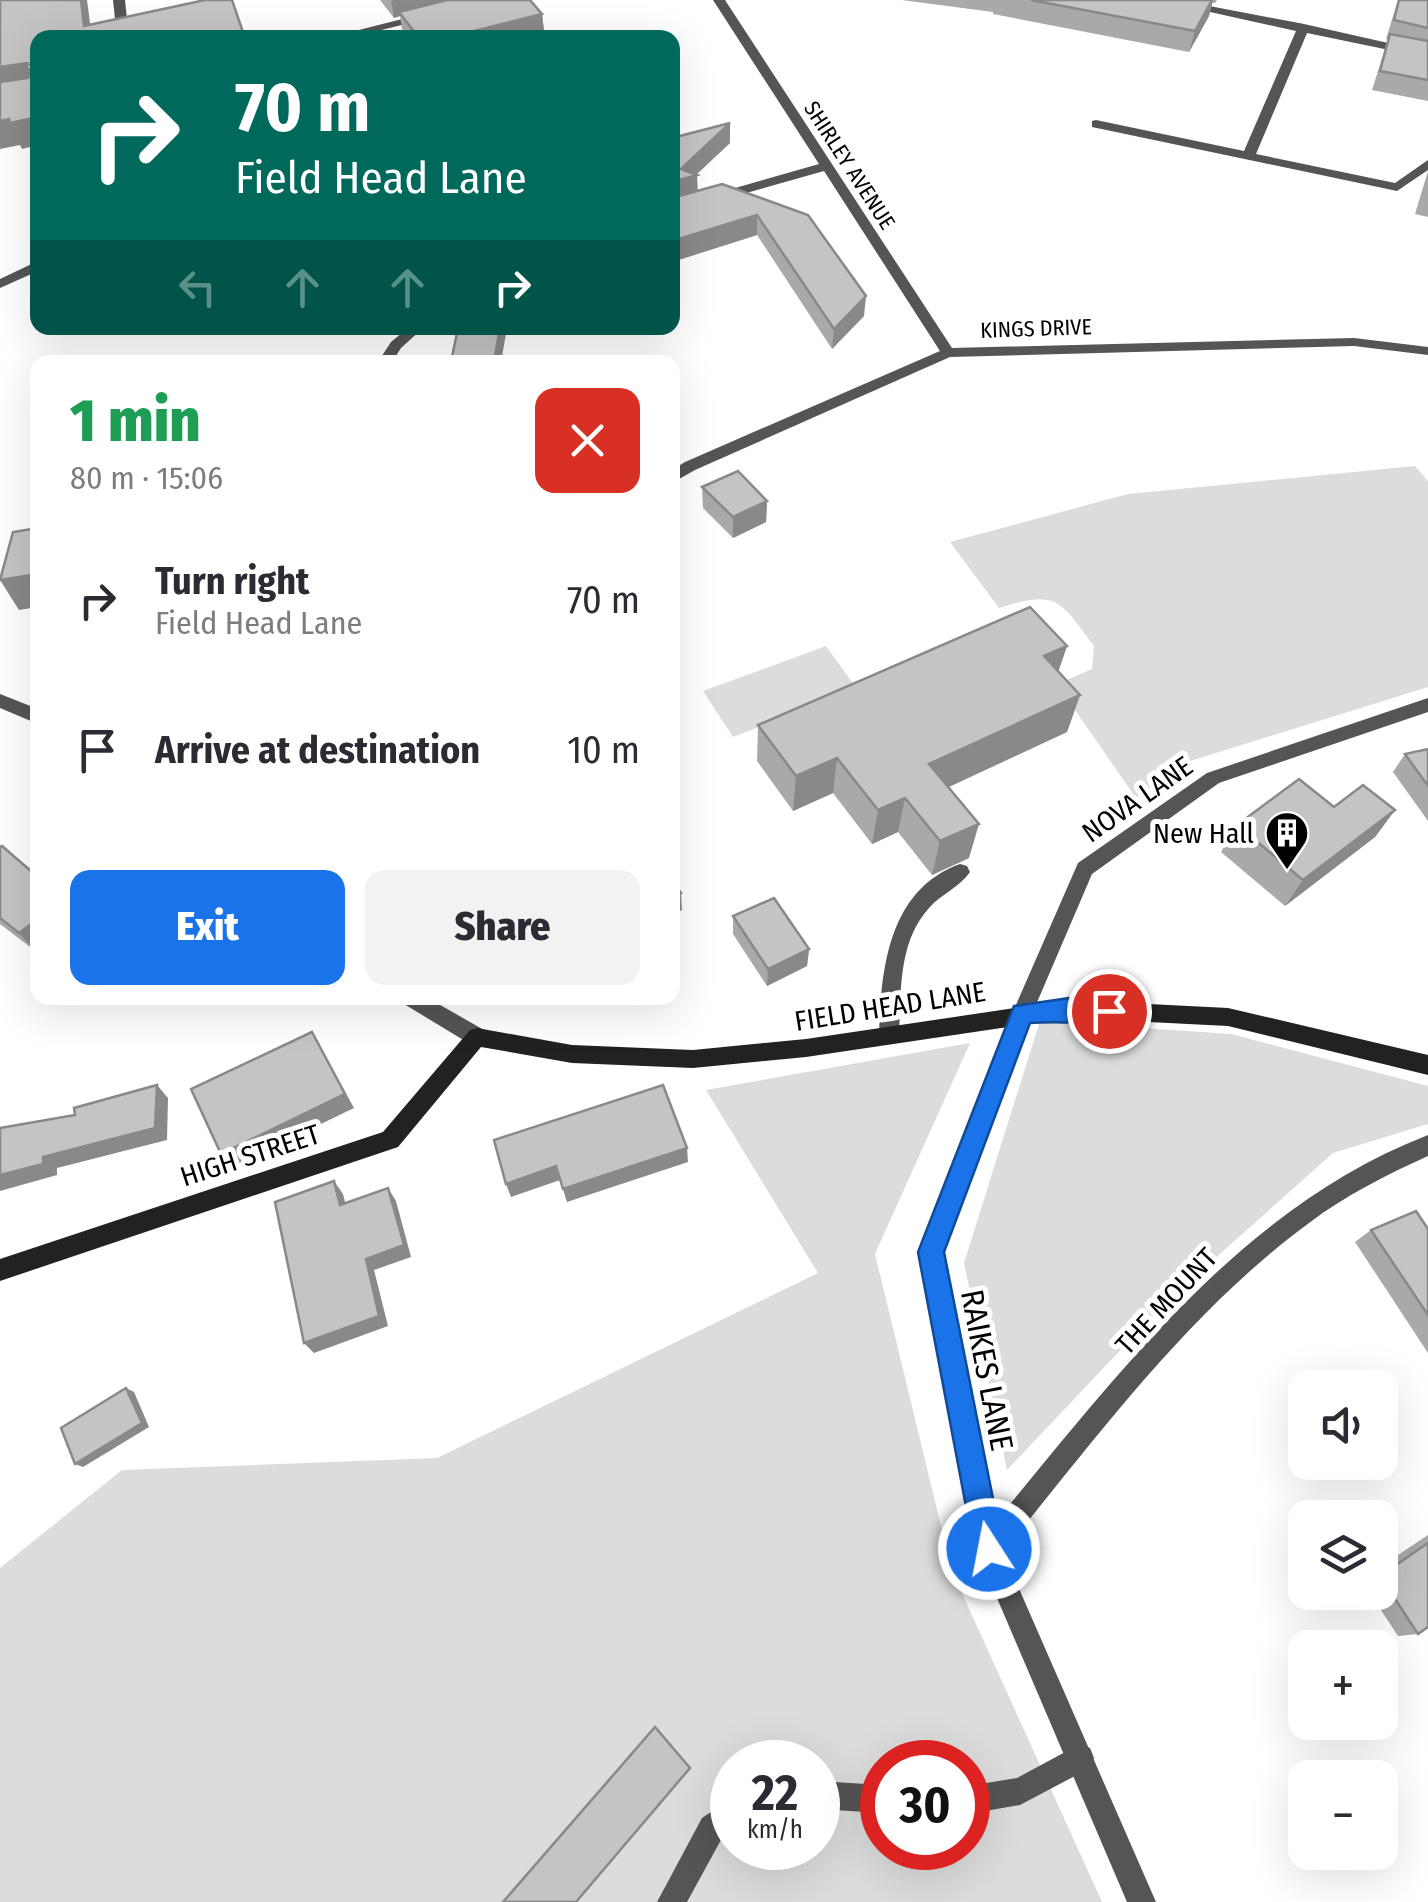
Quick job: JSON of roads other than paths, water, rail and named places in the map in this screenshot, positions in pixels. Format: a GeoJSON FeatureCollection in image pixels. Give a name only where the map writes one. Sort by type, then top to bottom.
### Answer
{"type":"FeatureCollection","features":[{"type":"Feature","properties":{"kind":"main road","name":"FIELD HEAD LANE"},"geometry":{"type":"LineString","coordinates":[[477,1036],[572,1054],[692,1059],[1069,1009],[1228,1017],[1428,1065]]}},
{"type":"Feature","properties":{"kind":"main road","name":"HIGH STREET"},"geometry":{"type":"LineString","coordinates":[[0,1270],[390,1140],[477,1036]]}},
{"type":"Feature","properties":{"kind":"street"},"geometry":{"type":"LineString","coordinates":[[118,0],[123,30]]}},
{"type":"Feature","properties":{"kind":"street","name":"SHIRLEY AVENUE"},"geometry":{"type":"LineString","coordinates":[[719,0],[948,352]]}},
{"type":"Feature","properties":{"kind":"street"},"geometry":{"type":"LineString","coordinates":[[1162,0],[1428,55]]}},
{"type":"Feature","properties":{"kind":"street"},"geometry":{"type":"LineString","coordinates":[[366,30],[442,12]]}},
{"type":"Feature","properties":{"kind":"street"},"geometry":{"type":"LineString","coordinates":[[1250,154],[1304,27]]}},
{"type":"Feature","properties":{"kind":"street"},"geometry":{"type":"LineString","coordinates":[[1096,124],[1397,187],[1428,164]]}},
{"type":"Feature","properties":{"kind":"street"},"geometry":{"type":"LineString","coordinates":[[680,208],[827,166]]}},
{"type":"Feature","properties":{"kind":"street"},"geometry":{"type":"LineString","coordinates":[[0,284],[30,269]]}},
{"type":"Feature","properties":{"kind":"street"},"geometry":{"type":"LineString","coordinates":[[390,355],[408,335]]}},
{"type":"Feature","properties":{"kind":"street","name":"KINGS DRIVE"},"geometry":{"type":"LineString","coordinates":[[680,473],[948,352],[1354,342],[1428,351]]}},
{"type":"Feature","properties":{"kind":"street"},"geometry":{"type":"LineString","coordinates":[[0,701],[30,714]]}},
{"type":"Feature","properties":{"kind":"street","name":"NOVA LANE"},"geometry":{"type":"LineString","coordinates":[[1022,1014],[1085,869],[1213,778],[1428,705]]}},
{"type":"Feature","properties":{"kind":"street"},"geometry":{"type":"LineString","coordinates":[[889,1035],[890,985],[896,948],[911,914],[930,888],[960,872]]}},
{"type":"Feature","properties":{"kind":"street"},"geometry":{"type":"LineString","coordinates":[[423,1005],[477,1036]]}},
{"type":"Feature","properties":{"kind":"street","name":"RAIKES LANE"},"geometry":{"type":"LineString","coordinates":[[1022,1014],[931,1252],[989,1549],[1142,1902]]}},
{"type":"Feature","properties":{"kind":"street","name":"THE MOUNT"},"geometry":{"type":"LineString","coordinates":[[989,1549],[1142,1368],[1260,1244],[1381,1162],[1428,1145]]}},
{"type":"Feature","properties":{"kind":"street"},"geometry":{"type":"LineString","coordinates":[[990,1796],[1020,1791],[1080,1758]]}},
{"type":"Feature","properties":{"kind":"street"},"geometry":{"type":"LineString","coordinates":[[670,1902],[710,1832]]}},
{"type":"Feature","properties":{"kind":"place","name":"New Hall"},"geometry":{"type":"Point","coordinates":[1287,871]}}]}
